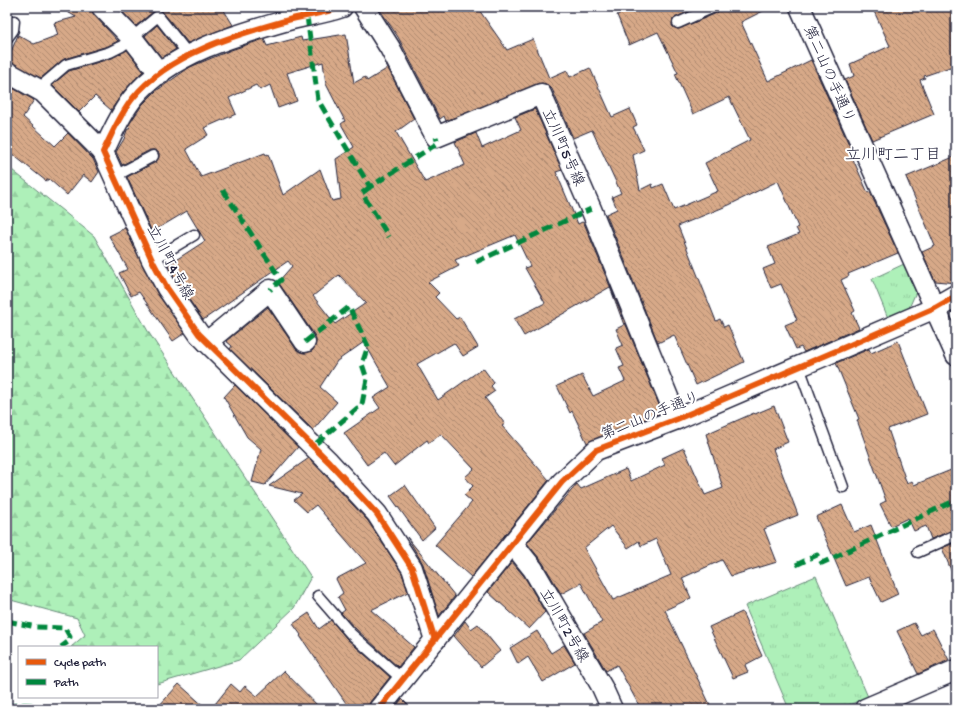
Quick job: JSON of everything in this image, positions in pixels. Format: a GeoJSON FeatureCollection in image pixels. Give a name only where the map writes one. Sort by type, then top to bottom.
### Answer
{"type":"FeatureCollection","features":[{"type":"Feature","properties":{"kind":"street"},"geometry":{"type":"LineString","coordinates":[[102,7],[132,38],[160,74]]}},
{"type":"Feature","properties":{"kind":"street"},"geometry":{"type":"LineString","coordinates":[[7,72],[43,92],[104,152],[132,98],[143,87],[189,54],[238,34],[297,18],[329,12],[342,7]]}},
{"type":"Feature","properties":{"kind":"street","name":"立川町5号線"},"geometry":{"type":"LineString","coordinates":[[364,7],[390,48],[436,136],[541,94],[591,209],[677,419]]}},
{"type":"Feature","properties":{"kind":"street","name":"第二山の手通り"},"geometry":{"type":"LineString","coordinates":[[379,709],[562,482],[596,450],[677,419],[935,308],[800,7]]}},
{"type":"Feature","properties":{"kind":"street","name":"立川町4号線"},"geometry":{"type":"LineString","coordinates":[[104,152],[152,260],[167,288],[199,334],[329,462],[377,514],[412,568],[435,640]]}},
{"type":"Feature","properties":{"kind":"street"},"geometry":{"type":"LineString","coordinates":[[207,342],[270,290],[305,342]]}},
{"type":"Feature","properties":{"kind":"street"},"geometry":{"type":"LineString","coordinates":[[956,296],[935,308],[956,355]]}},
{"type":"Feature","properties":{"kind":"street","name":"立川町2号線"},"geometry":{"type":"LineString","coordinates":[[513,544],[533,568],[602,687],[612,709]]}},
{"type":"Feature","properties":{"kind":"street"},"geometry":{"type":"LineString","coordinates":[[865,709],[956,670]]}},
{"type":"Feature","properties":{"kind":"lane"},"geometry":{"type":"LineString","coordinates":[[678,23],[714,7]]}},
{"type":"Feature","properties":{"kind":"lane"},"geometry":{"type":"LineString","coordinates":[[38,89],[66,65],[110,52],[132,38],[158,16],[189,54]]}},
{"type":"Feature","properties":{"kind":"lane"},"geometry":{"type":"LineString","coordinates":[[7,38],[13,30],[14,20]]}},
{"type":"Feature","properties":{"kind":"lane"},"geometry":{"type":"LineString","coordinates":[[115,176],[153,156]]}},
{"type":"Feature","properties":{"kind":"lane"},"geometry":{"type":"LineString","coordinates":[[152,260],[194,235]]}},
{"type":"Feature","properties":{"kind":"lane"},"geometry":{"type":"LineString","coordinates":[[799,367],[843,487]]}},
{"type":"Feature","properties":{"kind":"lane"},"geometry":{"type":"LineString","coordinates":[[918,552],[956,535]]}},
{"type":"Feature","properties":{"kind":"lane"},"geometry":{"type":"LineString","coordinates":[[318,596],[351,634],[402,679]]}},
{"type":"Feature","properties":{"kind":"green space"},"geometry":{"type":"Polygon","coordinates":[[[7,166],[94,236],[149,333],[311,577],[294,608],[239,660],[158,684],[158,646],[72,646],[85,635],[77,618],[7,599],[7,166]]]}},
{"type":"Feature","properties":{"kind":"green space"},"geometry":{"type":"Polygon","coordinates":[[[904,264],[916,292],[909,308],[888,318],[872,279],[904,264]]]}},
{"type":"Feature","properties":{"kind":"green space"},"geometry":{"type":"Polygon","coordinates":[[[816,576],[868,697],[839,709],[789,709],[745,606],[816,576]]]}},
{"type":"Feature","properties":{"kind":"building"},"geometry":{"type":"Polygon","coordinates":[[[59,7],[91,7],[94,15],[118,41],[108,46],[64,59],[41,78],[7,61],[18,35],[34,44],[58,35],[54,23],[76,17],[59,7]]]}},
{"type":"Feature","properties":{"kind":"building"},"geometry":{"type":"Polygon","coordinates":[[[118,7],[222,7],[233,25],[188,43],[161,10],[154,11],[136,26],[118,7]]]}},
{"type":"Feature","properties":{"kind":"building"},"geometry":{"type":"Polygon","coordinates":[[[378,7],[477,7],[507,50],[533,39],[549,78],[567,70],[570,77],[590,68],[612,117],[630,109],[637,125],[633,127],[644,150],[633,155],[640,190],[652,184],[653,188],[663,184],[674,210],[718,191],[705,163],[750,140],[729,97],[693,114],[675,74],[678,73],[658,32],[629,45],[617,15],[635,7],[698,7],[673,19],[672,26],[678,29],[717,13],[720,7],[771,7],[741,22],[768,81],[811,60],[851,149],[849,150],[868,193],[870,192],[898,253],[848,274],[849,276],[841,280],[855,311],[852,313],[859,328],[804,352],[801,347],[796,349],[785,325],[797,320],[781,284],[771,288],[763,269],[775,264],[768,247],[799,234],[796,228],[798,227],[778,181],[729,205],[678,226],[716,321],[720,319],[724,327],[728,325],[744,362],[696,385],[674,335],[658,343],[606,214],[617,209],[612,197],[621,193],[592,130],[573,138],[552,89],[548,85],[542,83],[446,121],[444,116],[440,119],[398,37],[378,7]]]}},
{"type":"Feature","properties":{"kind":"building"},"geometry":{"type":"Polygon","coordinates":[[[872,7],[953,7],[956,14],[956,65],[924,76],[925,78],[920,80],[934,114],[872,140],[845,80],[854,76],[850,64],[890,46],[872,7]]]}},
{"type":"Feature","properties":{"kind":"building"},"geometry":{"type":"Polygon","coordinates":[[[157,25],[176,49],[162,58],[145,36],[157,25]]]}},
{"type":"Feature","properties":{"kind":"building"},"geometry":{"type":"Polygon","coordinates":[[[346,34],[354,83],[365,77],[367,81],[388,68],[414,119],[396,132],[425,182],[465,165],[455,142],[476,133],[482,148],[521,130],[515,117],[535,109],[562,170],[556,172],[578,224],[582,222],[584,223],[662,412],[587,443],[572,411],[570,413],[557,386],[582,375],[593,396],[625,381],[619,368],[624,366],[616,348],[623,345],[616,329],[624,325],[610,287],[524,336],[514,319],[545,303],[525,268],[530,266],[515,235],[455,260],[459,266],[428,282],[439,293],[435,297],[456,319],[460,317],[478,347],[463,356],[454,343],[417,364],[438,400],[483,368],[494,383],[491,386],[495,391],[485,398],[505,424],[502,426],[549,480],[471,577],[435,545],[472,502],[464,495],[473,486],[465,477],[474,469],[441,434],[429,443],[427,440],[394,466],[384,453],[367,465],[344,433],[380,408],[373,398],[390,387],[364,342],[337,361],[320,387],[337,402],[313,430],[230,349],[232,346],[226,341],[268,307],[296,349],[305,353],[312,351],[316,342],[315,336],[278,282],[292,266],[288,261],[203,320],[177,282],[168,265],[205,241],[187,211],[152,232],[127,177],[156,162],[159,157],[159,153],[154,150],[150,150],[122,165],[116,152],[124,139],[127,130],[130,128],[128,126],[142,105],[156,91],[190,67],[231,50],[264,39],[267,46],[301,37],[302,41],[346,34]],[[323,62],[287,73],[297,101],[278,108],[270,85],[260,90],[256,85],[229,98],[236,114],[204,128],[208,135],[186,149],[201,177],[265,153],[266,155],[268,154],[283,195],[320,169],[332,201],[341,199],[336,159],[354,147],[341,124],[345,121],[326,84],[323,62]],[[339,275],[313,296],[335,324],[366,303],[339,275]]]}},
{"type":"Feature","properties":{"kind":"building"},"geometry":{"type":"Polygon","coordinates":[[[127,50],[143,71],[124,91],[111,110],[95,96],[79,112],[52,85],[69,71],[112,58],[127,50]]]}},
{"type":"Feature","properties":{"kind":"building"},"geometry":{"type":"Polygon","coordinates":[[[7,85],[34,100],[23,117],[55,146],[68,133],[93,159],[99,172],[92,182],[83,175],[67,195],[49,179],[46,181],[7,150],[7,85]]]}},
{"type":"Feature","properties":{"kind":"building"},"geometry":{"type":"Polygon","coordinates":[[[956,156],[956,283],[935,281],[922,252],[935,246],[906,177],[956,156]]]}},
{"type":"Feature","properties":{"kind":"building"},"geometry":{"type":"Polygon","coordinates":[[[125,228],[157,293],[185,333],[173,341],[139,292],[131,296],[119,273],[128,269],[109,236],[125,228]]]}},
{"type":"Feature","properties":{"kind":"building"},"geometry":{"type":"Polygon","coordinates":[[[898,341],[927,414],[888,429],[907,484],[912,481],[914,485],[956,468],[956,529],[931,539],[926,526],[914,531],[908,518],[891,526],[880,504],[886,501],[857,420],[859,419],[836,363],[869,349],[871,353],[898,341]]]}},
{"type":"Feature","properties":{"kind":"building"},"geometry":{"type":"Polygon","coordinates":[[[235,385],[298,447],[265,485],[252,482],[261,449],[247,437],[224,397],[235,385]]]}},
{"type":"Feature","properties":{"kind":"building"},"geometry":{"type":"Polygon","coordinates":[[[774,406],[788,442],[773,449],[798,515],[764,529],[777,562],[731,576],[722,560],[682,578],[691,598],[665,610],[712,709],[641,709],[617,665],[606,671],[584,633],[602,622],[581,583],[561,594],[543,563],[527,543],[577,484],[581,489],[626,469],[631,481],[665,465],[662,458],[684,448],[705,495],[723,488],[706,434],[754,413],[755,414],[774,406]],[[611,526],[584,548],[613,600],[671,575],[656,539],[641,546],[639,541],[628,548],[611,526]]]}},
{"type":"Feature","properties":{"kind":"building"},"geometry":{"type":"Polygon","coordinates":[[[309,458],[368,521],[402,573],[408,592],[371,610],[414,647],[398,667],[356,629],[341,613],[345,610],[338,597],[343,593],[336,579],[366,563],[316,505],[307,512],[294,500],[302,494],[269,486],[309,458]]]}},
{"type":"Feature","properties":{"kind":"building"},"geometry":{"type":"Polygon","coordinates":[[[405,485],[435,528],[422,540],[390,496],[405,485]]]}},
{"type":"Feature","properties":{"kind":"building"},"geometry":{"type":"Polygon","coordinates":[[[842,505],[854,532],[871,525],[898,594],[881,602],[869,577],[846,586],[816,517],[842,505]]]}},
{"type":"Feature","properties":{"kind":"building"},"geometry":{"type":"Polygon","coordinates":[[[407,537],[455,596],[439,616],[423,564],[407,537]]]}},
{"type":"Feature","properties":{"kind":"building"},"geometry":{"type":"Polygon","coordinates":[[[956,542],[956,580],[955,580],[942,548],[956,542]]]}},
{"type":"Feature","properties":{"kind":"building"},"geometry":{"type":"Polygon","coordinates":[[[512,562],[524,576],[545,612],[529,629],[488,592],[512,562]]]}},
{"type":"Feature","properties":{"kind":"building"},"geometry":{"type":"Polygon","coordinates":[[[742,612],[762,656],[745,665],[748,672],[733,678],[709,627],[742,612]]]}},
{"type":"Feature","properties":{"kind":"building"},"geometry":{"type":"Polygon","coordinates":[[[309,613],[319,629],[331,620],[347,639],[390,677],[370,702],[368,709],[350,709],[300,636],[301,635],[293,624],[309,613]]]}},
{"type":"Feature","properties":{"kind":"building"},"geometry":{"type":"Polygon","coordinates":[[[465,621],[471,629],[478,624],[500,651],[481,667],[454,636],[465,621]]]}},
{"type":"Feature","properties":{"kind":"building"},"geometry":{"type":"Polygon","coordinates":[[[914,623],[921,635],[933,629],[949,660],[918,674],[897,631],[914,623]]]}},
{"type":"Feature","properties":{"kind":"building"},"geometry":{"type":"Polygon","coordinates":[[[537,631],[551,653],[564,645],[575,663],[543,682],[528,657],[518,664],[510,648],[537,631]]]}},
{"type":"Feature","properties":{"kind":"building"},"geometry":{"type":"Polygon","coordinates":[[[284,671],[321,709],[211,709],[231,684],[240,692],[245,686],[257,696],[284,671]]]}},
{"type":"Feature","properties":{"kind":"building"},"geometry":{"type":"Polygon","coordinates":[[[179,684],[207,709],[156,709],[179,684]]]}},
{"type":"Feature","properties":{"kind":"building"},"geometry":{"type":"Polygon","coordinates":[[[402,699],[412,709],[394,709],[402,699]]]}},
{"type":"Feature","properties":{"kind":"marked path"},"geometry":{"type":"LineString","coordinates":[[307,16],[318,100],[370,187],[438,143],[436,137]]}},
{"type":"Feature","properties":{"kind":"marked path"},"geometry":{"type":"LineString","coordinates":[[370,187],[362,193],[389,237]]}},
{"type":"Feature","properties":{"kind":"marked path"},"geometry":{"type":"LineString","coordinates":[[223,190],[281,280],[270,290]]}},
{"type":"Feature","properties":{"kind":"marked path"},"geometry":{"type":"LineString","coordinates":[[476,262],[591,209]]}},
{"type":"Feature","properties":{"kind":"marked path"},"geometry":{"type":"LineString","coordinates":[[305,342],[349,307],[368,346],[362,364],[367,379],[362,404],[313,446]]}},
{"type":"Feature","properties":{"kind":"marked path"},"geometry":{"type":"LineString","coordinates":[[796,565],[817,555],[822,563],[956,500]]}},
{"type":"Feature","properties":{"kind":"marked path"},"geometry":{"type":"LineString","coordinates":[[7,621],[36,627],[65,628],[70,637],[68,642],[62,646]]}},
{"type":"Feature","properties":{"kind":"marked path"},"geometry":{"type":"LineString","coordinates":[[7,707],[26,705],[44,709]]}},
{"type":"Feature","properties":{"kind":"cycle path"},"geometry":{"type":"LineString","coordinates":[[342,7],[249,31],[206,47],[165,69],[148,82],[128,104],[116,124],[103,152],[152,260],[167,288],[199,334],[329,462],[377,514],[412,568],[435,640]]}},
{"type":"Feature","properties":{"kind":"cycle path"},"geometry":{"type":"LineString","coordinates":[[379,709],[562,482],[596,450],[677,419],[843,348],[935,308],[956,296]]}},
{"type":"Feature","properties":{"kind":"district","name":"立川町二丁目"},"geometry":{"type":"Point","coordinates":[893,153]}}]}
